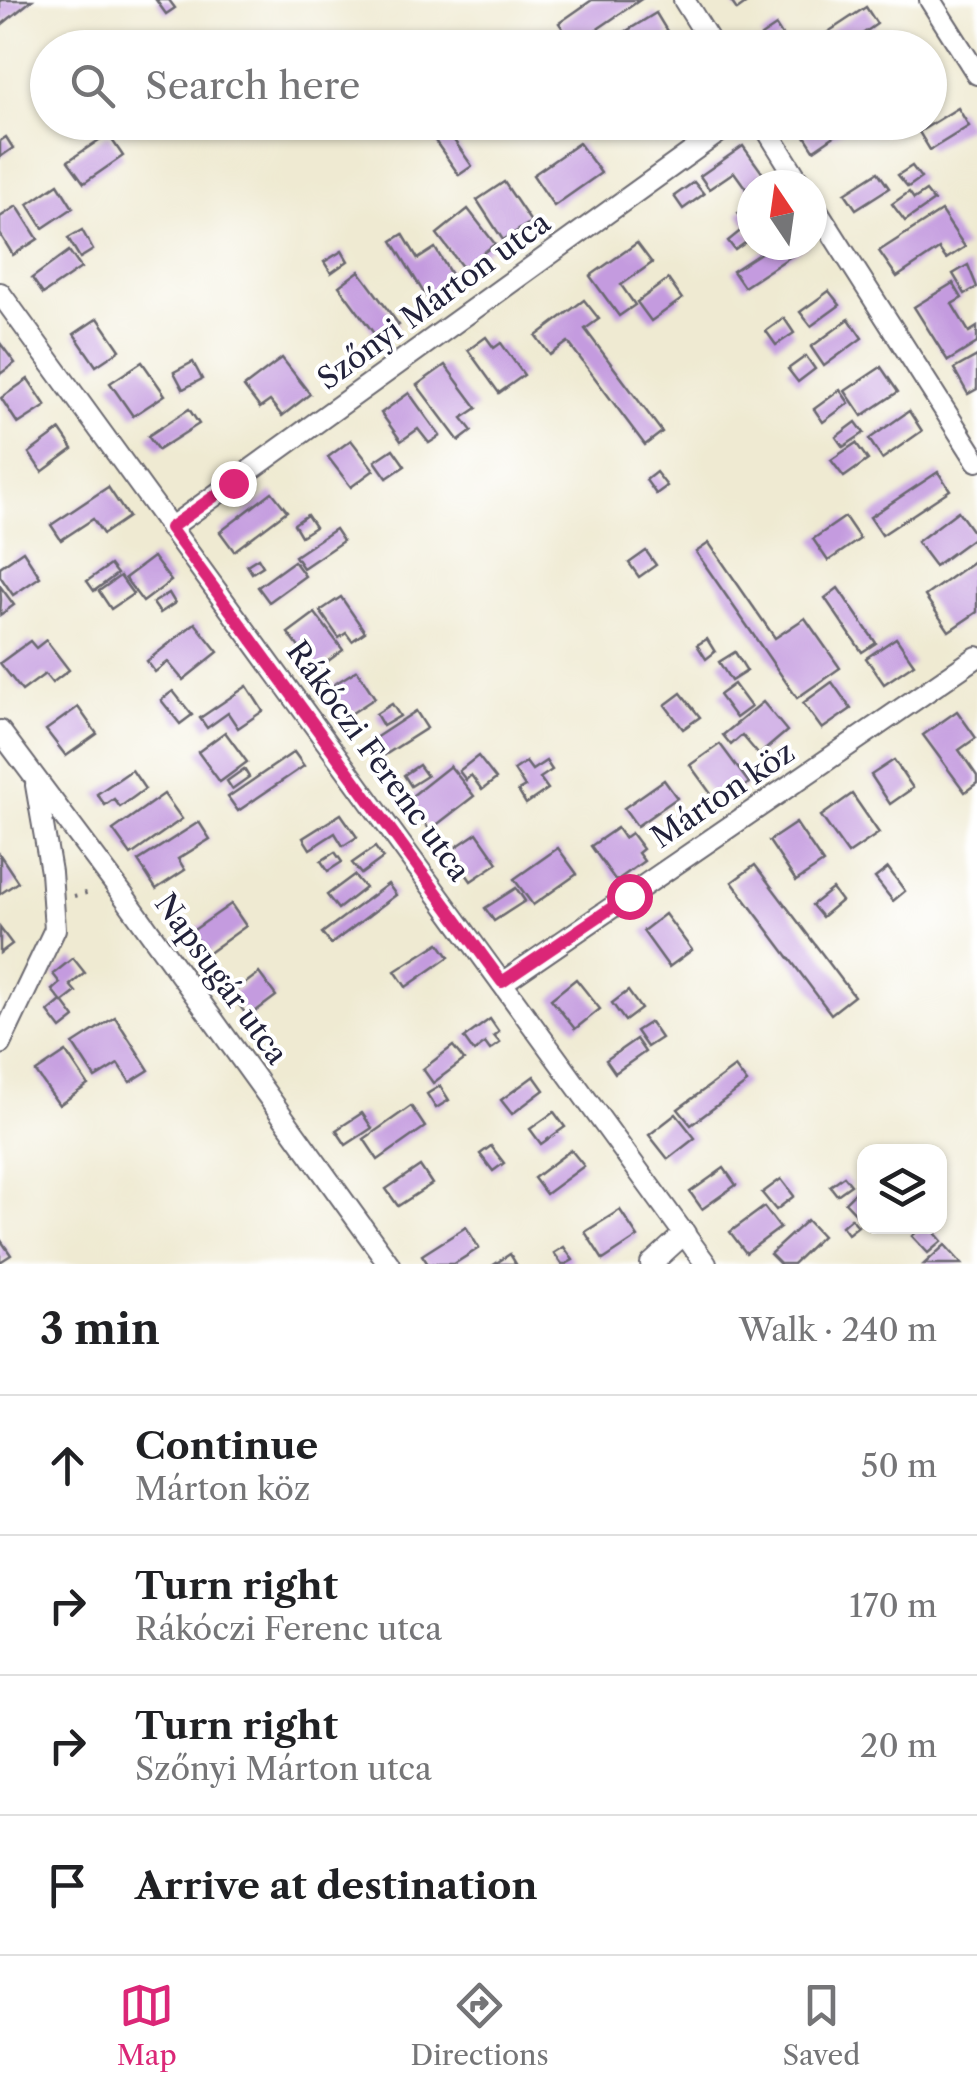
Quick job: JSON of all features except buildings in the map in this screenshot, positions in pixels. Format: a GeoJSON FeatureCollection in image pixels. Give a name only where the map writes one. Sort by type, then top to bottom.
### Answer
{"type":"FeatureCollection","features":[{"type":"Feature","properties":{"kind":"street"},"geometry":{"type":"LineString","coordinates":[[684,0],[703,30]]}},
{"type":"Feature","properties":{"kind":"street"},"geometry":{"type":"LineString","coordinates":[[930,0],[977,74]]}},
{"type":"Feature","properties":{"kind":"street","name":"Szőnyi Márton utca"},"geometry":{"type":"LineString","coordinates":[[170,528],[708,140]]}},
{"type":"Feature","properties":{"kind":"street"},"geometry":{"type":"LineString","coordinates":[[773,140],[792,170]]}},
{"type":"Feature","properties":{"kind":"street"},"geometry":{"type":"LineString","coordinates":[[827,226],[977,461]]}},
{"type":"Feature","properties":{"kind":"street","name":"Rákóczi Ferenc utca"},"geometry":{"type":"LineString","coordinates":[[0,293],[706,1264]]}},
{"type":"Feature","properties":{"kind":"street","name":"Márton köz"},"geometry":{"type":"LineString","coordinates":[[502,982],[977,657]]}},
{"type":"Feature","properties":{"kind":"street","name":"Napsugár utca"},"geometry":{"type":"LineString","coordinates":[[0,731],[389,1264]]}},
{"type":"Feature","properties":{"kind":"street"},"geometry":{"type":"LineString","coordinates":[[0,1044],[55,928],[51,872],[34,778]]}},
{"type":"Feature","properties":{"kind":"street"},"geometry":{"type":"LineString","coordinates":[[651,1264],[685,1233]]}},
{"type":"Feature","properties":{"kind":"path"},"geometry":{"type":"LineString","coordinates":[[71,898],[90,890],[123,895]]}},
{"type":"Feature","properties":{"kind":"route"},"geometry":{"type":"LineString","coordinates":[[233,483],[170,528],[502,982],[629,896]]}}]}
